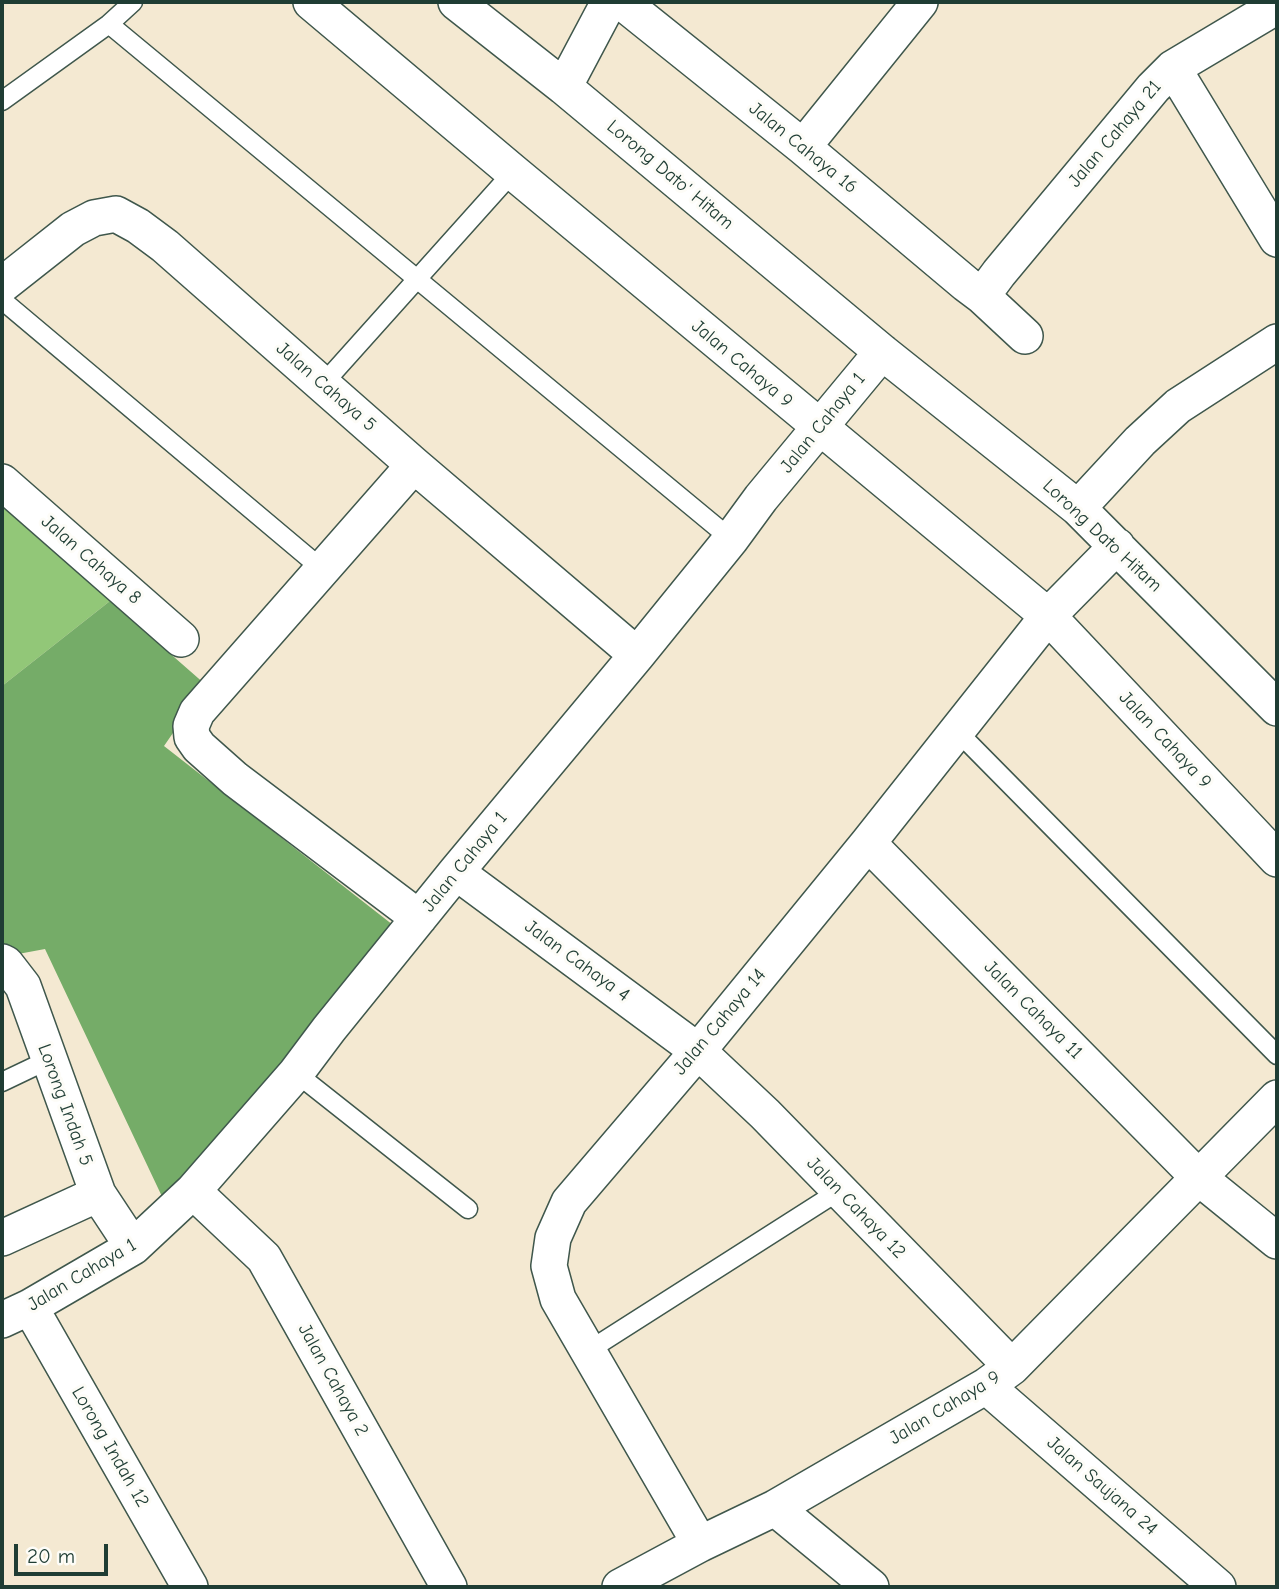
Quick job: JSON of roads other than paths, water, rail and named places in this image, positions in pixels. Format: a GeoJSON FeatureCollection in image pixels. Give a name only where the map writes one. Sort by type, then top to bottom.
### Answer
{"type":"FeatureCollection","features":[{"type":"Feature","properties":{"kind":"street","name":"Jalan Cahaya 9"},"geometry":{"type":"LineString","coordinates":[[311,2],[1048,616],[1277,859]]}},
{"type":"Feature","properties":{"kind":"street","name":"Lorong Dato' Hitam"},"geometry":{"type":"LineString","coordinates":[[456,2],[564,87],[882,352]]}},
{"type":"Feature","properties":{"kind":"street"},"geometry":{"type":"LineString","coordinates":[[564,87],[609,2]]}},
{"type":"Feature","properties":{"kind":"street","name":"Jalan Cahaya 16"},"geometry":{"type":"LineString","coordinates":[[622,2],[803,147],[982,296],[1025,337]]}},
{"type":"Feature","properties":{"kind":"street"},"geometry":{"type":"LineString","coordinates":[[803,147],[920,2]]}},
{"type":"Feature","properties":{"kind":"street","name":"Jalan Cahaya 21"},"geometry":{"type":"LineString","coordinates":[[982,296],[1153,88],[1173,68],[1277,6]]}},
{"type":"Feature","properties":{"kind":"street"},"geometry":{"type":"LineString","coordinates":[[1173,68],[1277,239]]}},
{"type":"Feature","properties":{"kind":"street","name":"Jalan Cahaya 5"},"geometry":{"type":"LineString","coordinates":[[2,285],[73,229],[94,218],[116,214],[138,226],[166,246],[414,465],[637,656]]}},
{"type":"Feature","properties":{"kind":"street"},"geometry":{"type":"LineString","coordinates":[[1078,508],[1140,441],[1178,406],[1277,342]]}},
{"type":"Feature","properties":{"kind":"street","name":"Jalan Cahaya 1"},"geometry":{"type":"LineString","coordinates":[[16,1313],[133,1247],[193,1191],[296,1073],[456,872],[637,656],[732,539],[761,498],[882,352]]}},
{"type":"Feature","properties":{"kind":"street","name":"Lorong Dato Hitam"},"geometry":{"type":"LineString","coordinates":[[882,352],[1078,508],[1277,708]]}},
{"type":"Feature","properties":{"kind":"street"},"geometry":{"type":"LineString","coordinates":[[414,465],[197,712],[191,726],[192,737],[199,747],[235,779],[419,918]]}},
{"type":"Feature","properties":{"kind":"street","name":"Jalan Cahaya 8"},"geometry":{"type":"LineString","coordinates":[[2,482],[181,639]]}},
{"type":"Feature","properties":{"kind":"street","name":"Jalan Cahaya 14"},"geometry":{"type":"LineString","coordinates":[[700,1544],[558,1299],[549,1266],[553,1238],[569,1202],[698,1051],[1048,616],[1117,546]]}},
{"type":"Feature","properties":{"kind":"street","name":"Jalan Cahaya 11"},"geometry":{"type":"LineString","coordinates":[[868,843],[1198,1177],[1277,1241]]}},
{"type":"Feature","properties":{"kind":"street","name":"Jalan Cahaya 4"},"geometry":{"type":"LineString","coordinates":[[456,872],[698,1051]]}},
{"type":"Feature","properties":{"kind":"street","name":"Lorong Indah 5"},"geometry":{"type":"LineString","coordinates":[[2,961],[23,986],[98,1194],[133,1247]]}},
{"type":"Feature","properties":{"kind":"street","name":"Jalan Cahaya 12"},"geometry":{"type":"LineString","coordinates":[[698,1051],[765,1114],[839,1192],[999,1377]]}},
{"type":"Feature","properties":{"kind":"street","name":"Jalan Cahaya 9"},"geometry":{"type":"LineString","coordinates":[[620,1587],[775,1508],[999,1377],[1277,1098]]}},
{"type":"Feature","properties":{"kind":"street","name":"Jalan Cahaya 2"},"geometry":{"type":"LineString","coordinates":[[193,1191],[264,1258],[449,1587]]}},
{"type":"Feature","properties":{"kind":"street"},"geometry":{"type":"LineString","coordinates":[[2,1238],[98,1194]]}},
{"type":"Feature","properties":{"kind":"street","name":"Lorong Indah 12"},"geometry":{"type":"LineString","coordinates":[[16,1313],[190,1587]]}},
{"type":"Feature","properties":{"kind":"street","name":"Jalan Saujana 24"},"geometry":{"type":"LineString","coordinates":[[999,1377],[1218,1587]]}},
{"type":"Feature","properties":{"kind":"street"},"geometry":{"type":"LineString","coordinates":[[775,1508],[871,1587]]}},
{"type":"Feature","properties":{"kind":"lane"},"geometry":{"type":"LineString","coordinates":[[2,101],[109,24],[133,2]]}},
{"type":"Feature","properties":{"kind":"lane"},"geometry":{"type":"LineString","coordinates":[[109,24],[732,539]]}},
{"type":"Feature","properties":{"kind":"lane"},"geometry":{"type":"LineString","coordinates":[[323,384],[513,172]]}},
{"type":"Feature","properties":{"kind":"lane"},"geometry":{"type":"LineString","coordinates":[[2,300],[322,569]]}},
{"type":"Feature","properties":{"kind":"lane"},"geometry":{"type":"LineString","coordinates":[[957,731],[1277,1055]]}},
{"type":"Feature","properties":{"kind":"lane"},"geometry":{"type":"LineString","coordinates":[[2,1082],[48,1060]]}},
{"type":"Feature","properties":{"kind":"lane"},"geometry":{"type":"LineString","coordinates":[[296,1073],[468,1209]]}},
{"type":"Feature","properties":{"kind":"lane"},"geometry":{"type":"LineString","coordinates":[[588,1350],[839,1192]]}}]}
